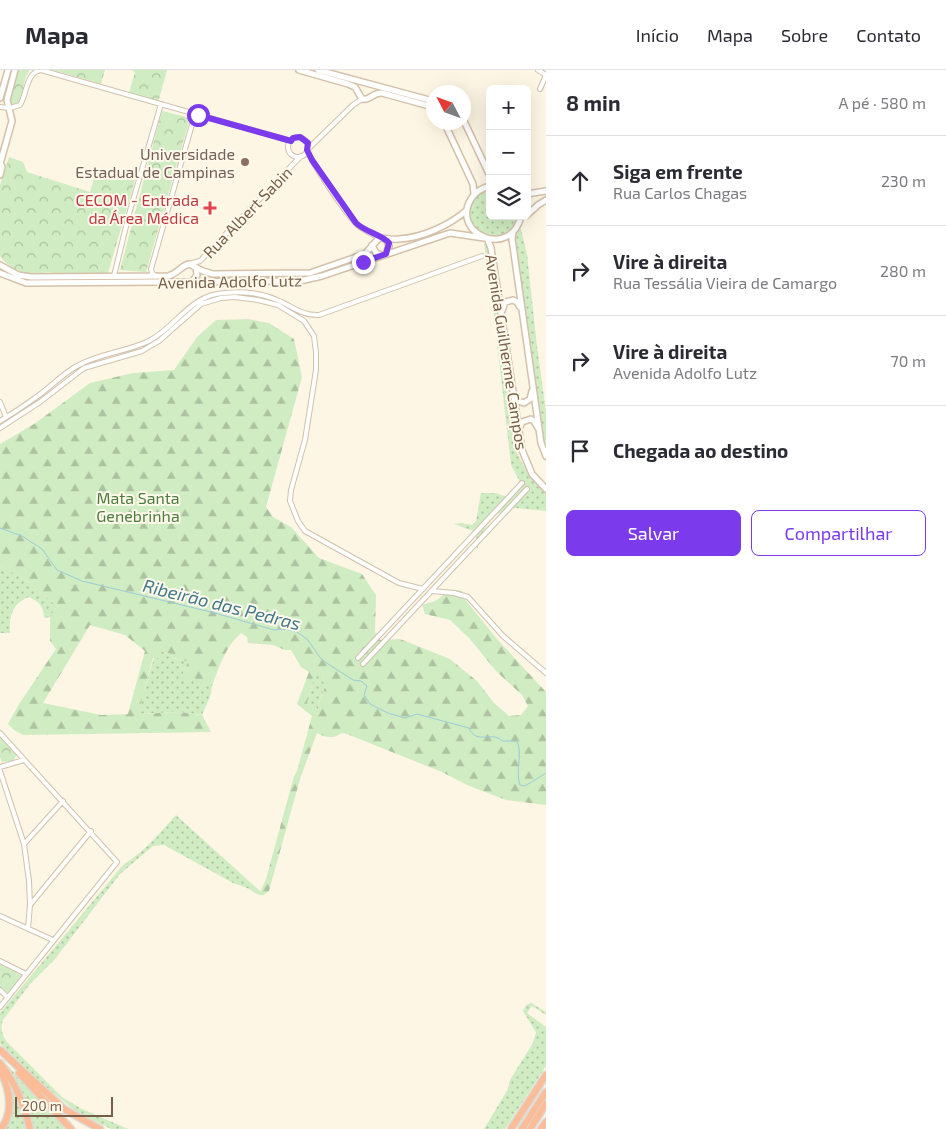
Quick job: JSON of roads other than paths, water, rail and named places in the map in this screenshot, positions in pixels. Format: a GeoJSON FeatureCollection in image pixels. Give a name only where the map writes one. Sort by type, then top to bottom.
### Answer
{"type":"FeatureCollection","features":[{"type":"Feature","properties":{"kind":"highway"},"geometry":{"type":"LineString","coordinates":[[0,1050],[45,1103],[71,1129]]}},
{"type":"Feature","properties":{"kind":"highway"},"geometry":{"type":"LineString","coordinates":[[0,1050],[64,1109],[100,1129]]}},
{"type":"Feature","properties":{"kind":"highway"},"geometry":{"type":"LineString","coordinates":[[0,1063],[16,1087],[30,1129]]}},
{"type":"Feature","properties":{"kind":"highway"},"geometry":{"type":"LineString","coordinates":[[0,1069],[8,1093],[10,1110],[8,1118],[1,1129]]}},
{"type":"Feature","properties":{"kind":"highway"},"geometry":{"type":"LineString","coordinates":[[511,1129],[546,1075]]}},
{"type":"Feature","properties":{"kind":"highway"},"geometry":{"type":"LineString","coordinates":[[522,1129],[546,1092]]}},
{"type":"Feature","properties":{"kind":"highway"},"geometry":{"type":"LineString","coordinates":[[530,1129],[546,1104]]}},
{"type":"Feature","properties":{"kind":"highway"},"geometry":{"type":"LineString","coordinates":[[541,1129],[546,1122]]}},
{"type":"Feature","properties":{"kind":"main road"},"geometry":{"type":"LineString","coordinates":[[0,98],[2,80],[8,70]]}},
{"type":"Feature","properties":{"kind":"main road"},"geometry":{"type":"LineString","coordinates":[[0,175],[2,167],[0,163],[12,121],[7,100],[15,70]]}},
{"type":"Feature","properties":{"kind":"main road"},"geometry":{"type":"LineString","coordinates":[[299,70],[348,84],[355,87],[359,95],[368,99],[376,93],[382,93],[426,105]]}},
{"type":"Feature","properties":{"kind":"main road"},"geometry":{"type":"LineString","coordinates":[[318,70],[426,99]]}},
{"type":"Feature","properties":{"kind":"main road"},"geometry":{"type":"LineString","coordinates":[[359,95],[361,87],[372,84]]}},
{"type":"Feature","properties":{"kind":"main road"},"geometry":{"type":"LineString","coordinates":[[372,84],[377,89],[376,93]]}},
{"type":"Feature","properties":{"kind":"main road"},"geometry":{"type":"LineString","coordinates":[[448,130],[472,184],[474,194]]}},
{"type":"Feature","properties":{"kind":"main road"},"geometry":{"type":"LineString","coordinates":[[469,130],[490,175]]}},
{"type":"Feature","properties":{"kind":"main road"},"geometry":{"type":"LineString","coordinates":[[485,238],[473,229],[469,223],[467,210],[474,194],[486,188]]}},
{"type":"Feature","properties":{"kind":"main road"},"geometry":{"type":"LineString","coordinates":[[531,193],[546,191]]}},
{"type":"Feature","properties":{"kind":"main road"},"geometry":{"type":"LineString","coordinates":[[531,212],[538,204],[546,200]]}},
{"type":"Feature","properties":{"kind":"main road"},"geometry":{"type":"LineString","coordinates":[[383,238],[407,238],[440,227],[452,222],[467,210]]}},
{"type":"Feature","properties":{"kind":"main road"},"geometry":{"type":"LineString","coordinates":[[518,226],[519,220]]}},
{"type":"Feature","properties":{"kind":"main road"},"geometry":{"type":"LineString","coordinates":[[513,232],[523,220]]}},
{"type":"Feature","properties":{"kind":"main road","name":"Avenida Adolfo Lutz"},"geometry":{"type":"LineString","coordinates":[[0,273],[26,283],[300,281],[322,276],[450,233],[499,239],[513,232]]}},
{"type":"Feature","properties":{"kind":"main road","name":"Avenida Guilherme Campos"},"geometry":{"type":"LineString","coordinates":[[513,232],[512,239],[539,431],[546,456]]}},
{"type":"Feature","properties":{"kind":"main road"},"geometry":{"type":"LineString","coordinates":[[372,245],[376,252],[384,255],[389,246],[383,238]]}},
{"type":"Feature","properties":{"kind":"main road","name":"Avenida Adolfo Lutz"},"geometry":{"type":"LineString","coordinates":[[0,265],[18,274],[31,277],[173,275],[189,264],[213,274],[301,274],[319,271],[361,256],[369,251],[376,240],[383,238]]}},
{"type":"Feature","properties":{"kind":"main road","name":"Avenida Guilherme Campos"},"geometry":{"type":"LineString","coordinates":[[485,238],[491,248],[519,434],[527,466],[536,480],[546,489]]}},
{"type":"Feature","properties":{"kind":"main road"},"geometry":{"type":"LineString","coordinates":[[182,267],[181,275],[184,282]]}},
{"type":"Feature","properties":{"kind":"main road"},"geometry":{"type":"LineString","coordinates":[[192,282],[197,275],[196,267]]}},
{"type":"Feature","properties":{"kind":"main road"},"geometry":{"type":"LineString","coordinates":[[502,322],[505,302],[513,300],[517,302],[522,312]]}},
{"type":"Feature","properties":{"kind":"main road"},"geometry":{"type":"LineString","coordinates":[[512,388],[518,401],[528,402],[532,396],[532,374]]}},
{"type":"Feature","properties":{"kind":"main road"},"geometry":{"type":"LineString","coordinates":[[519,434],[520,425],[526,420],[534,421],[539,431]]}},
{"type":"Feature","properties":{"kind":"street"},"geometry":{"type":"LineString","coordinates":[[0,107],[10,108],[20,105],[33,72],[41,70],[291,141]]}},
{"type":"Feature","properties":{"kind":"street"},"geometry":{"type":"LineString","coordinates":[[538,70],[546,75],[540,89]]}},
{"type":"Feature","properties":{"kind":"street"},"geometry":{"type":"LineString","coordinates":[[2,80],[12,81]]}},
{"type":"Feature","properties":{"kind":"street"},"geometry":{"type":"LineString","coordinates":[[290,156],[296,158],[308,150],[353,105],[359,95]]}},
{"type":"Feature","properties":{"kind":"street"},"geometry":{"type":"LineString","coordinates":[[114,276],[129,214],[161,104]]}},
{"type":"Feature","properties":{"kind":"street"},"geometry":{"type":"LineString","coordinates":[[156,276],[152,273],[151,269],[194,114]]}},
{"type":"Feature","properties":{"kind":"street"},"geometry":{"type":"LineString","coordinates":[[291,167],[290,156],[287,150],[293,138],[300,137],[313,141],[322,136]]}},
{"type":"Feature","properties":{"kind":"street"},"geometry":{"type":"LineString","coordinates":[[306,140],[308,150],[338,200],[356,223],[365,231],[383,238]]}},
{"type":"Feature","properties":{"kind":"street","name":"Rua Albert Sabin"},"geometry":{"type":"LineString","coordinates":[[189,264],[200,261],[301,156]]}},
{"type":"Feature","properties":{"kind":"street"},"geometry":{"type":"LineString","coordinates":[[0,421],[36,398],[76,366],[88,360],[129,349],[149,340],[165,330],[195,302],[206,297],[223,293],[243,292],[276,300],[310,315],[319,315],[482,256]]}},
{"type":"Feature","properties":{"kind":"street"},"geometry":{"type":"LineString","coordinates":[[0,428],[40,402],[84,368],[142,351],[159,342],[194,310],[208,301],[221,298],[235,298],[266,302],[286,309],[304,321],[314,336],[316,352],[316,370],[305,440],[291,490],[290,501],[298,521],[305,531],[399,583],[423,589]]}},
{"type":"Feature","properties":{"kind":"street"},"geometry":{"type":"LineString","coordinates":[[0,402],[6,417]]}},
{"type":"Feature","properties":{"kind":"street"},"geometry":{"type":"LineString","coordinates":[[358,658],[522,483]]}},
{"type":"Feature","properties":{"kind":"street"},"geometry":{"type":"LineString","coordinates":[[363,664],[528,489]]}},
{"type":"Feature","properties":{"kind":"street"},"geometry":{"type":"LineString","coordinates":[[434,576],[440,582]]}},
{"type":"Feature","properties":{"kind":"street"},"geometry":{"type":"LineString","coordinates":[[432,591],[468,597],[503,636],[546,673]]}},
{"type":"Feature","properties":{"kind":"street"},"geometry":{"type":"LineString","coordinates":[[416,596],[422,602]]}},
{"type":"Feature","properties":{"kind":"street"},"geometry":{"type":"LineString","coordinates":[[0,734],[91,831],[117,862],[0,1007]]}},
{"type":"Feature","properties":{"kind":"street"},"geometry":{"type":"LineString","coordinates":[[0,767],[24,760]]}},
{"type":"Feature","properties":{"kind":"street"},"geometry":{"type":"LineString","coordinates":[[0,771],[24,844],[29,881],[30,905],[28,928]]}},
{"type":"Feature","properties":{"kind":"street"},"geometry":{"type":"LineString","coordinates":[[24,844],[63,801]]}},
{"type":"Feature","properties":{"kind":"street"},"geometry":{"type":"LineString","coordinates":[[30,905],[91,831]]}},
{"type":"Feature","properties":{"kind":"street"},"geometry":{"type":"LineString","coordinates":[[0,916],[53,940]]}},
{"type":"Feature","properties":{"kind":"street"},"geometry":{"type":"LineString","coordinates":[[0,961],[26,974]]}},
{"type":"Feature","properties":{"kind":"street"},"geometry":{"type":"LineString","coordinates":[[0,990],[7,997]]}},
{"type":"Feature","properties":{"kind":"waterway","name":"Ribeirão das Pedras"},"geometry":{"type":"LineString","coordinates":[[0,528],[22,536],[42,549],[57,570],[82,581],[215,613],[274,630],[285,629],[297,632],[307,639],[322,660],[353,680],[361,681],[367,686],[364,695],[370,704],[388,713],[405,718],[417,714],[469,728],[476,736],[494,737],[502,741],[517,741],[519,746],[518,774],[520,785],[525,786],[546,773]]}},
{"type":"Feature","properties":{"kind":"place","name":"Universidade Estadual de Campinas"},"geometry":{"type":"Point","coordinates":[245,162]}},
{"type":"Feature","properties":{"kind":"place","name":"CECOM - Entrada da Área Médica"},"geometry":{"type":"Point","coordinates":[210,208]}},
{"type":"Feature","properties":{"kind":"park label","name":"Mata Santa Genebrinha"},"geometry":{"type":"Point","coordinates":[138,506]}}]}
